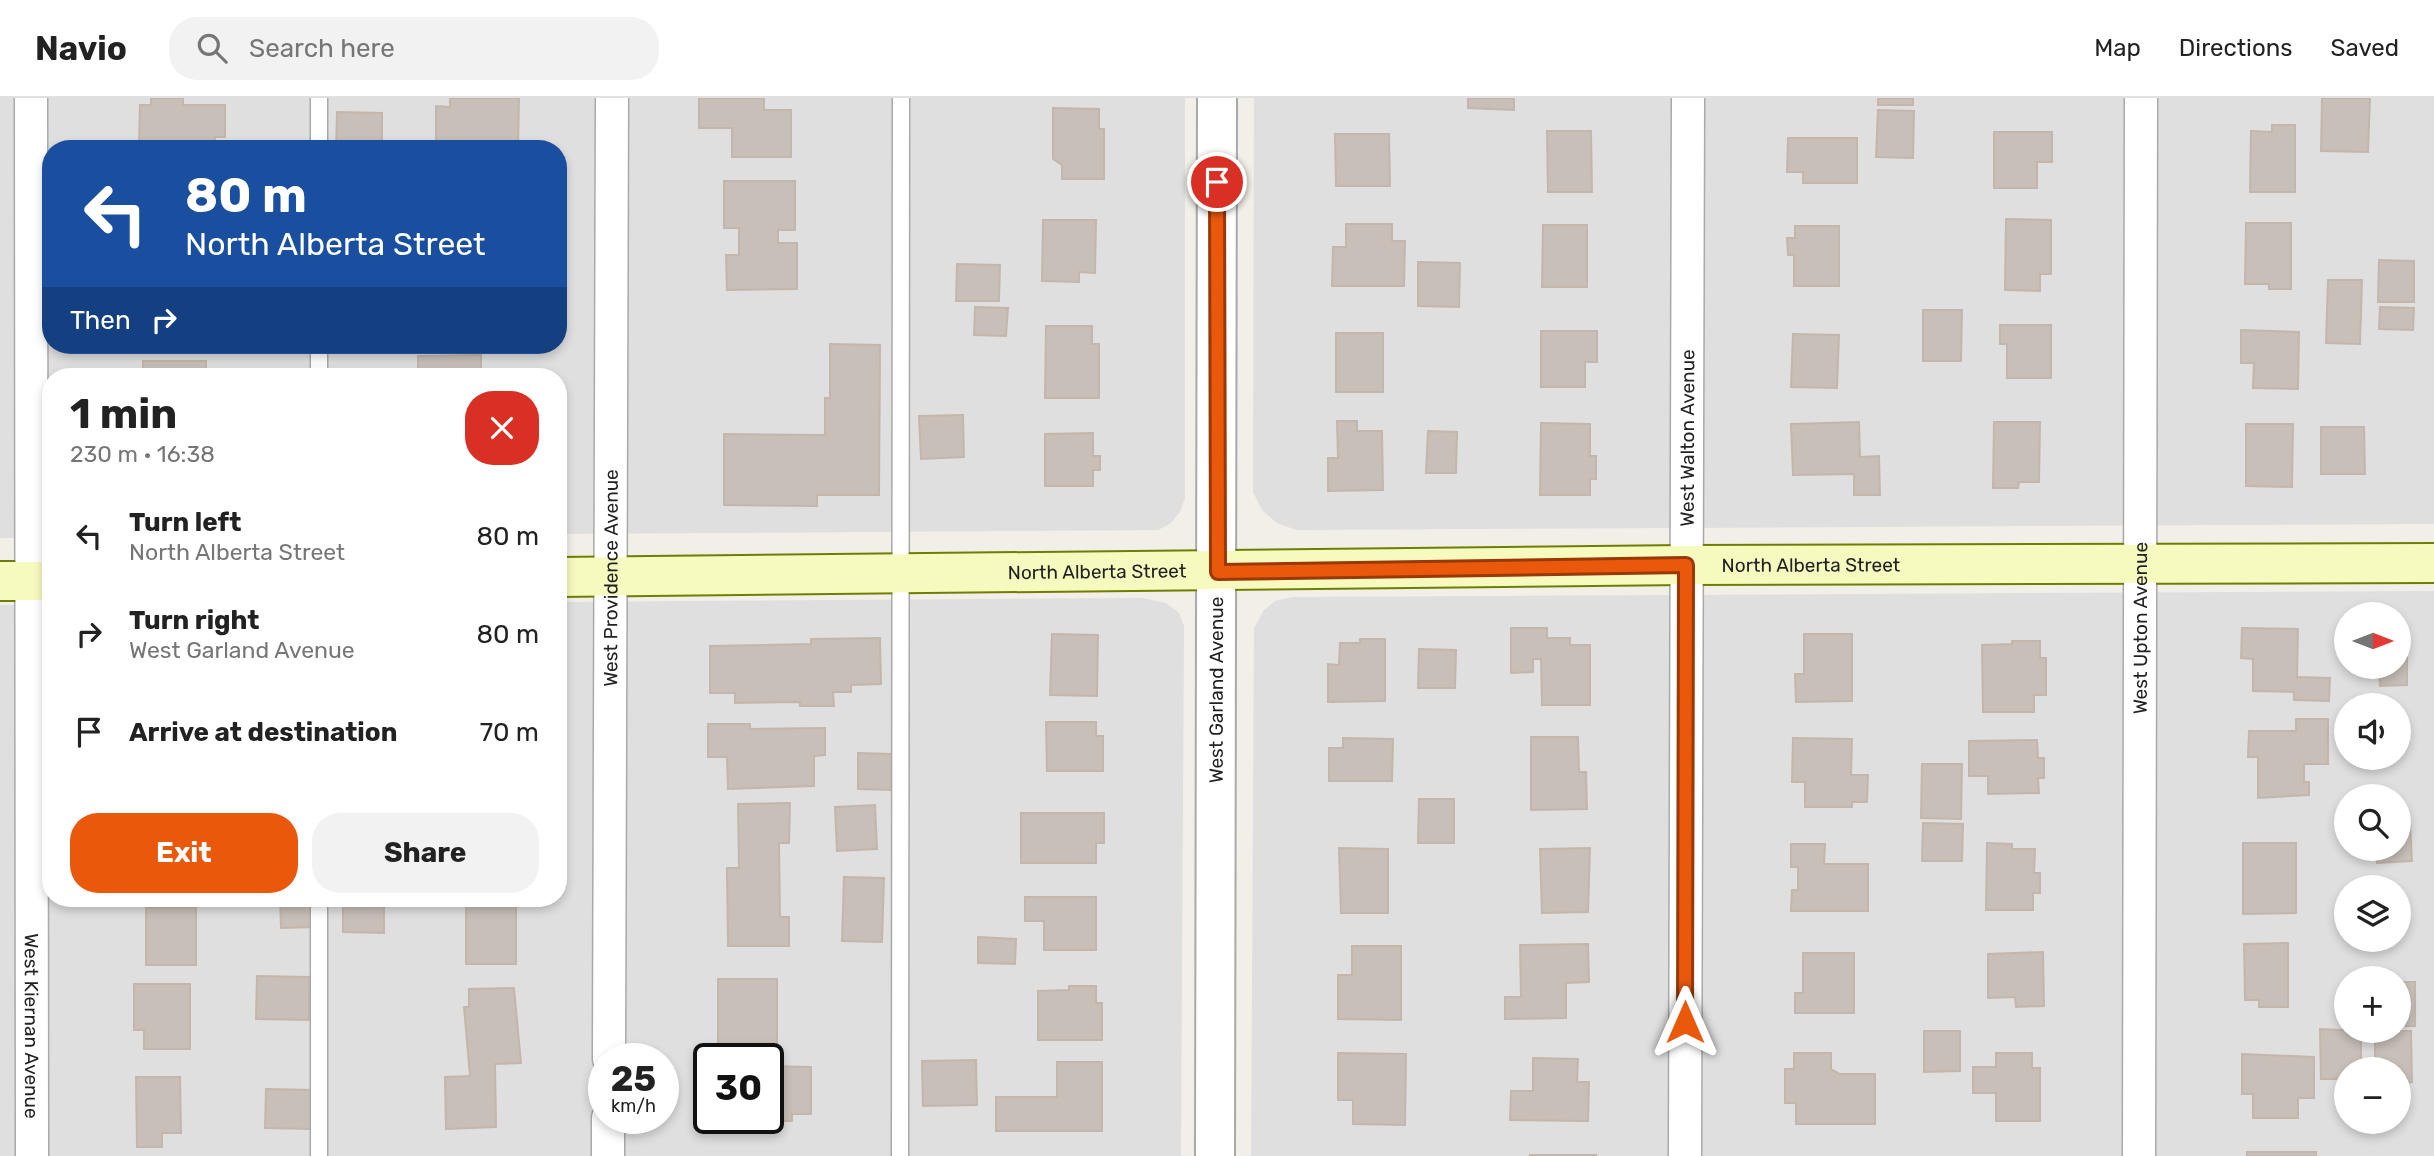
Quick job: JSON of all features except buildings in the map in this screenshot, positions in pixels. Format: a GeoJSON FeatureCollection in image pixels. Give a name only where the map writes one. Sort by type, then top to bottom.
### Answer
{"type":"FeatureCollection","features":[{"type":"Feature","properties":{"kind":"main road","name":"North Alberta Street"},"geometry":{"type":"LineString","coordinates":[[567,577],[1686,565],[2434,563]]}},
{"type":"Feature","properties":{"kind":"street","name":"West Kiernan Avenue"},"geometry":{"type":"LineString","coordinates":[[31,98],[28,581],[32,1156]]}},
{"type":"Feature","properties":{"kind":"street","name":"West Providence Avenue"},"geometry":{"type":"LineString","coordinates":[[609,1043],[612,98]]}},
{"type":"Feature","properties":{"kind":"street","name":"West Garland Avenue"},"geometry":{"type":"LineString","coordinates":[[1215,1156],[1217,98]]}},
{"type":"Feature","properties":{"kind":"street","name":"West Walton Avenue"},"geometry":{"type":"LineString","coordinates":[[1685,1156],[1688,98]]}},
{"type":"Feature","properties":{"kind":"street","name":"West Upton Avenue"},"geometry":{"type":"LineString","coordinates":[[2140,1156],[2138,563],[2141,98]]}},
{"type":"Feature","properties":{"kind":"street"},"geometry":{"type":"LineString","coordinates":[[608,1134],[608,1156]]}},
{"type":"Feature","properties":{"kind":"lane"},"geometry":{"type":"LineString","coordinates":[[319,98],[319,140]]}},
{"type":"Feature","properties":{"kind":"lane"},"geometry":{"type":"LineString","coordinates":[[900,1156],[901,98]]}},
{"type":"Feature","properties":{"kind":"lane"},"geometry":{"type":"LineString","coordinates":[[319,907],[319,1156]]}},
{"type":"Feature","properties":{"kind":"shaded area"},"geometry":{"type":"Polygon","coordinates":[[[0,98],[1185,98],[1185,498],[1180,512],[1170,524],[1158,530],[567,534],[567,368],[42,368],[42,538],[0,538],[0,98]]]}},
{"type":"Feature","properties":{"kind":"shaded area"},"geometry":{"type":"Polygon","coordinates":[[[1254,98],[2434,98],[2434,524],[1296,530],[1277,523],[1262,510],[1253,492],[1254,98]]]}},
{"type":"Feature","properties":{"kind":"shaded area"},"geometry":{"type":"Polygon","coordinates":[[[2434,591],[2434,1156],[1251,1156],[1254,628],[1264,610],[1275,601],[1292,597],[2434,591]]]}},
{"type":"Feature","properties":{"kind":"shaded area"},"geometry":{"type":"Polygon","coordinates":[[[1142,598],[1166,603],[1179,613],[1184,626],[1181,1156],[0,1156],[0,605],[42,605],[42,907],[567,907],[567,602],[1142,598]]]}},
{"type":"Feature","properties":{"kind":"route"},"geometry":{"type":"LineString","coordinates":[[1217,182],[1218,572],[1686,565],[1685,1022]]}}]}
